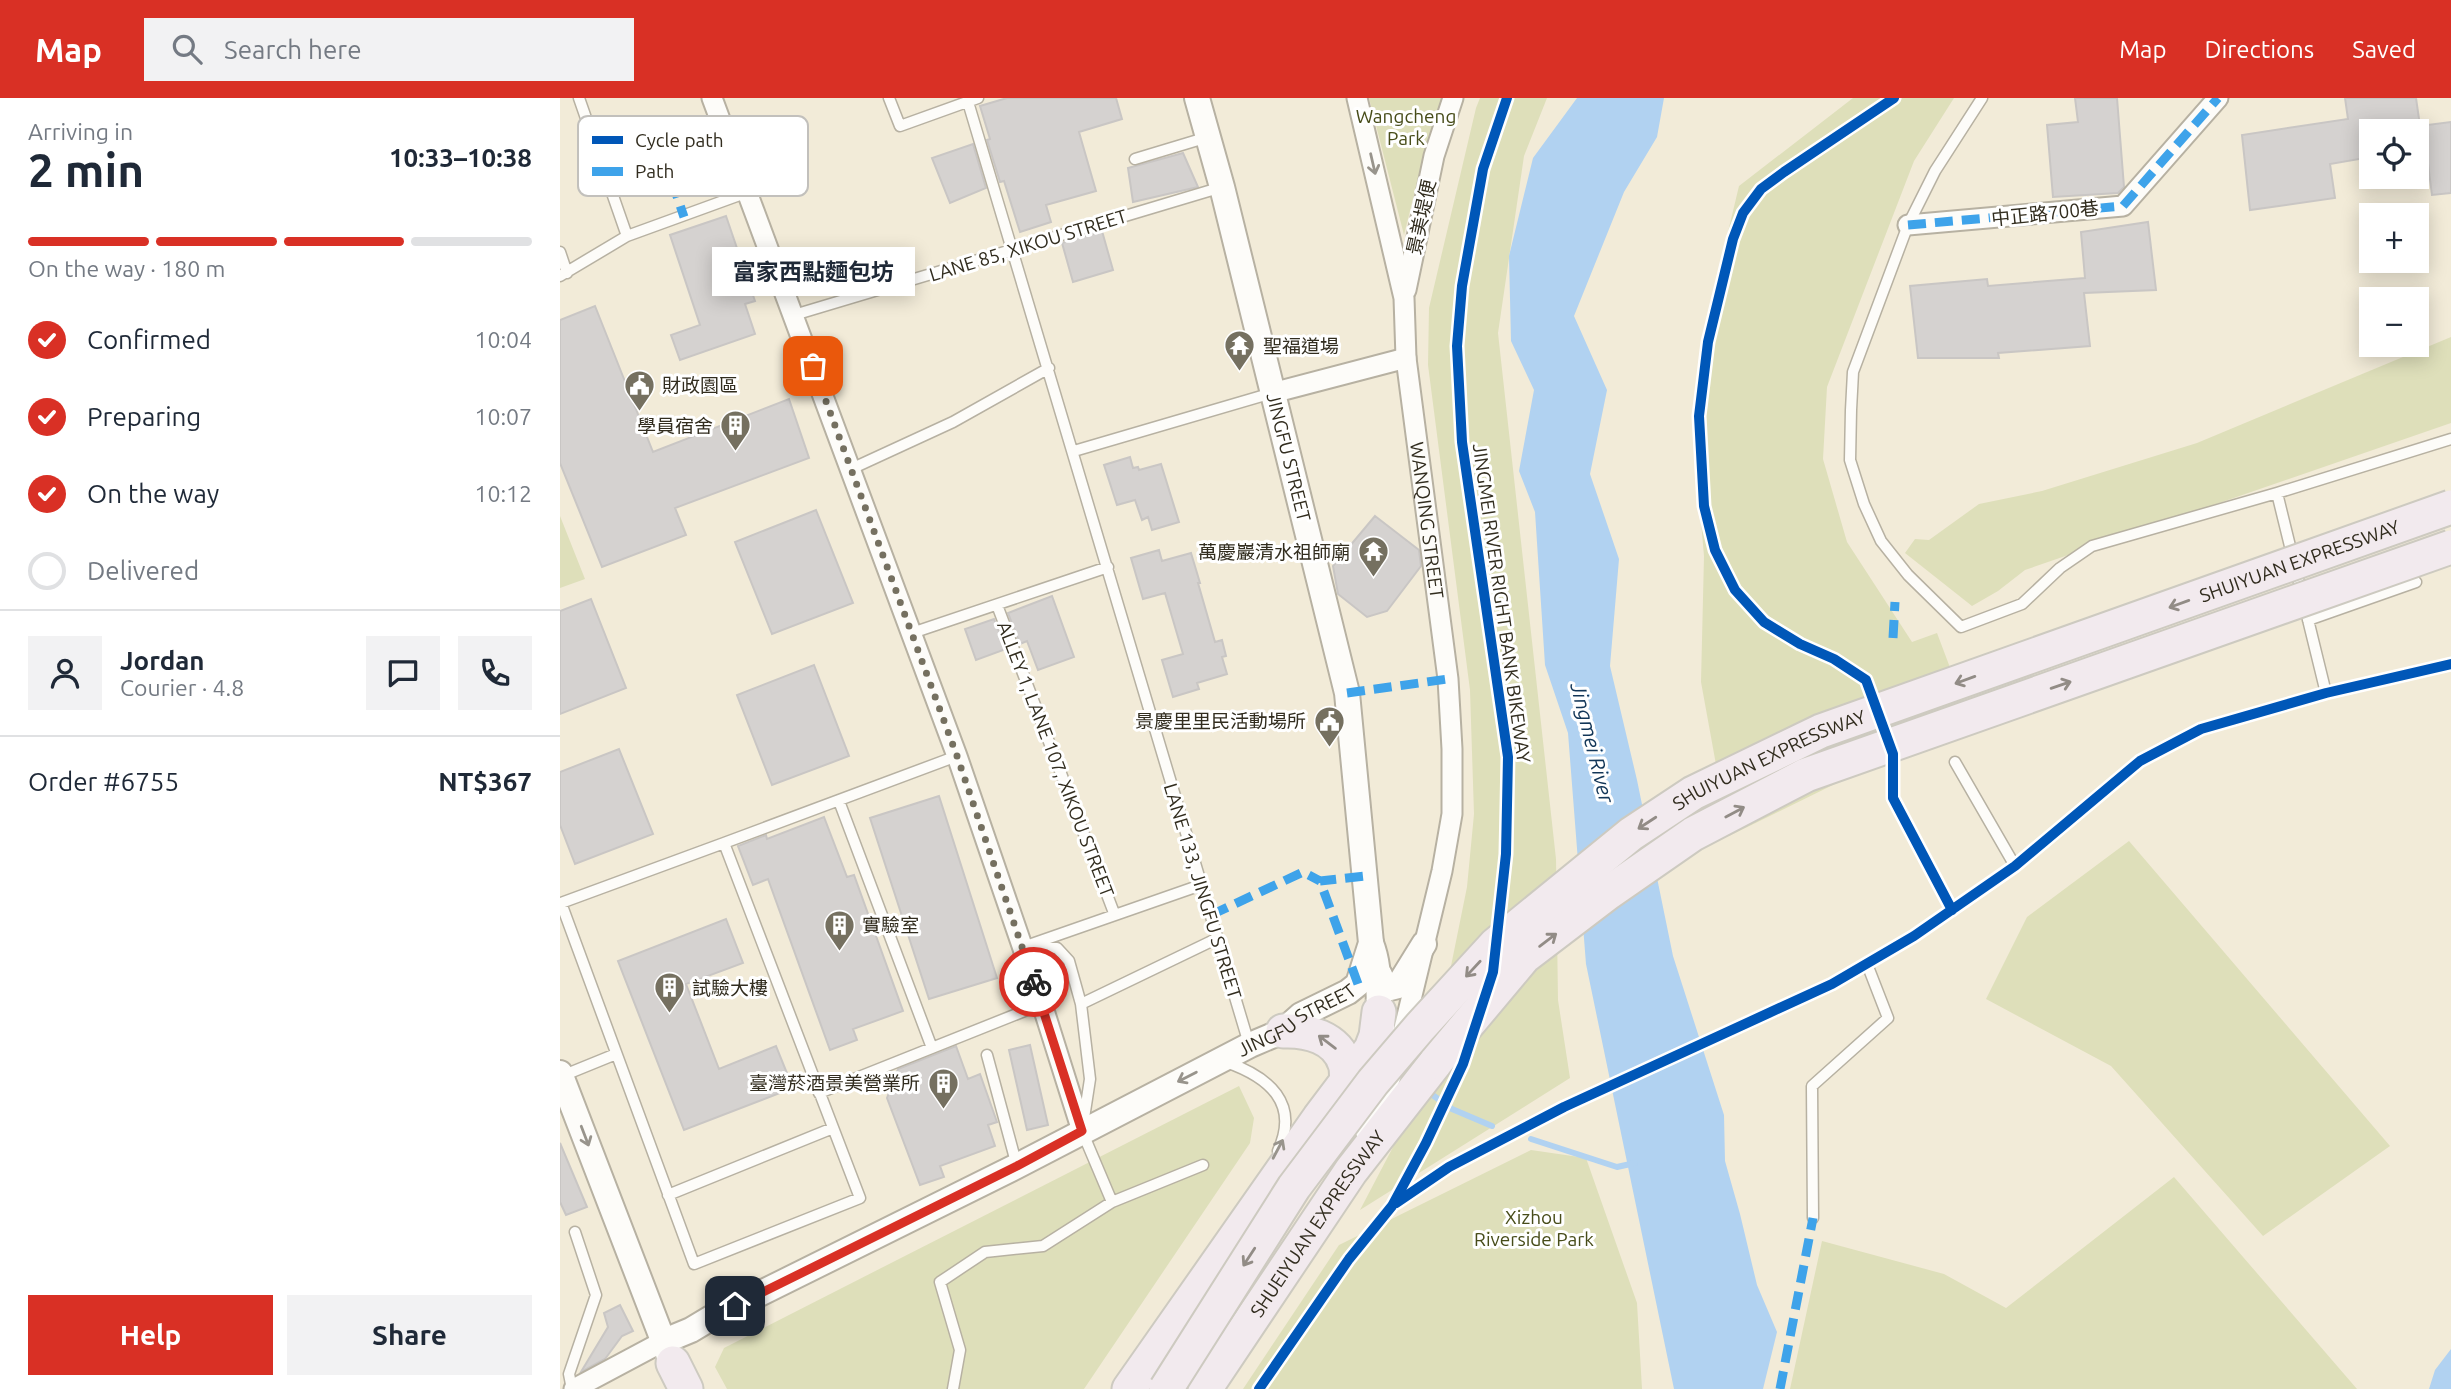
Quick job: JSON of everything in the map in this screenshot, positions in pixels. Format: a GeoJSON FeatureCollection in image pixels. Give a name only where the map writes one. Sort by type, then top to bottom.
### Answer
{"type":"FeatureCollection","features":[{"type":"Feature","properties":{"kind":"highway","name":"SHUEIYUAN EXPRESSWAY"},"geometry":{"type":"LineString","coordinates":[[1166,1389],[1294,1187],[1373,1082],[1496,944],[1630,834],[1693,793],[1821,731],[2451,507]]}},
{"type":"Feature","properties":{"kind":"highway","name":"SHUIYUAN EXPRESSWAY"},"geometry":{"type":"LineString","coordinates":[[1205,1389],[1351,1171],[1460,1032],[1524,957],[1608,893],[1693,834],[1806,775],[2451,547]]}},
{"type":"Feature","properties":{"kind":"highway"},"geometry":{"type":"LineString","coordinates":[[1129,1389],[1318,1118],[1371,1049],[1376,1036],[1379,1012]]}},
{"type":"Feature","properties":{"kind":"highway"},"geometry":{"type":"LineString","coordinates":[[1283,1031],[1300,1030],[1327,1040],[1345,1063],[1347,1081]]}},
{"type":"Feature","properties":{"kind":"street"},"geometry":{"type":"LineString","coordinates":[[712,98],[719,116]]}},
{"type":"Feature","properties":{"kind":"street","name":"JINGFU STREET"},"geometry":{"type":"LineString","coordinates":[[573,1389],[674,1371],[691,1330],[711,1318],[1017,1166],[1220,1060],[1283,1031],[1301,1015],[1348,992],[1358,984],[1371,943],[1347,693],[1222,187],[1197,98]]}},
{"type":"Feature","properties":{"kind":"street","name":"WANQING STREET"},"geometry":{"type":"LineString","coordinates":[[1194,1389],[1375,1116],[1391,1078],[1442,871],[1452,814],[1448,679],[1406,358],[1404,298],[1357,98]]}},
{"type":"Feature","properties":{"kind":"street","name":"景美堤便"},"geometry":{"type":"LineString","coordinates":[[1404,298],[1434,156],[1454,98]]}},
{"type":"Feature","properties":{"kind":"street","name":"中正路700巷"},"geometry":{"type":"LineString","coordinates":[[1908,225],[2123,206],[2218,98]]}},
{"type":"Feature","properties":{"kind":"street"},"geometry":{"type":"LineString","coordinates":[[750,196],[957,756],[1042,1004],[1082,1131]]}},
{"type":"Feature","properties":{"kind":"street"},"geometry":{"type":"LineString","coordinates":[[1272,393],[1406,358]]}},
{"type":"Feature","properties":{"kind":"street"},"geometry":{"type":"LineString","coordinates":[[1371,943],[1378,961],[1379,1012],[1391,1078]]}},
{"type":"Feature","properties":{"kind":"street"},"geometry":{"type":"LineString","coordinates":[[1380,975],[1384,984],[1390,988],[1398,986],[1424,944]]}},
{"type":"Feature","properties":{"kind":"street"},"geometry":{"type":"LineString","coordinates":[[561,1075],[674,1371],[702,1389]]}},
{"type":"Feature","properties":{"kind":"lane"},"geometry":{"type":"LineString","coordinates":[[579,98],[585,116]]}},
{"type":"Feature","properties":{"kind":"lane"},"geometry":{"type":"LineString","coordinates":[[889,98],[900,126],[973,100]]}},
{"type":"Feature","properties":{"kind":"lane"},"geometry":{"type":"LineString","coordinates":[[1982,98],[1935,171],[1908,225],[1853,372],[1850,460],[1864,504],[1881,541],[1908,575],[1961,626],[2022,604],[2060,568],[2092,545],[2277,493],[2451,439]]}},
{"type":"Feature","properties":{"kind":"lane","name":"LANE 133, JINGFU STREET"},"geometry":{"type":"LineString","coordinates":[[973,100],[1013,249],[1250,1045]]}},
{"type":"Feature","properties":{"kind":"lane"},"geometry":{"type":"LineString","coordinates":[[1135,159],[1209,137]]}},
{"type":"Feature","properties":{"kind":"lane","name":"LANE 85, XIKOU STREET"},"geometry":{"type":"LineString","coordinates":[[794,314],[1222,187]]}},
{"type":"Feature","properties":{"kind":"lane"},"geometry":{"type":"LineString","coordinates":[[613,196],[627,236]]}},
{"type":"Feature","properties":{"kind":"lane"},"geometry":{"type":"LineString","coordinates":[[560,251],[564,275],[627,236],[737,196]]}},
{"type":"Feature","properties":{"kind":"lane"},"geometry":{"type":"LineString","coordinates":[[851,469],[953,422],[1049,368]]}},
{"type":"Feature","properties":{"kind":"lane"},"geometry":{"type":"LineString","coordinates":[[1074,451],[1272,393]]}},
{"type":"Feature","properties":{"kind":"lane"},"geometry":{"type":"LineString","coordinates":[[2277,493],[2326,693]]}},
{"type":"Feature","properties":{"kind":"lane"},"geometry":{"type":"LineString","coordinates":[[912,633],[1108,567]]}},
{"type":"Feature","properties":{"kind":"lane"},"geometry":{"type":"LineString","coordinates":[[2308,620],[2416,582]]}},
{"type":"Feature","properties":{"kind":"lane","name":"ALLEY 1, LANE 107, XIKOU STREET"},"geometry":{"type":"LineString","coordinates":[[997,605],[1114,913]]}},
{"type":"Feature","properties":{"kind":"lane"},"geometry":{"type":"LineString","coordinates":[[1832,984],[1914,936],[2015,866],[2140,761],[2201,729],[2326,693],[2451,664]]}},
{"type":"Feature","properties":{"kind":"lane"},"geometry":{"type":"LineString","coordinates":[[724,843],[860,1198],[694,1264],[561,904],[724,843],[839,801],[957,756]]}},
{"type":"Feature","properties":{"kind":"lane"},"geometry":{"type":"LineString","coordinates":[[1955,762],[2015,866]]}},
{"type":"Feature","properties":{"kind":"lane"},"geometry":{"type":"LineString","coordinates":[[839,801],[932,1048]]}},
{"type":"Feature","properties":{"kind":"lane"},"geometry":{"type":"LineString","coordinates":[[1022,947],[1114,913],[1202,885]]}},
{"type":"Feature","properties":{"kind":"lane"},"geometry":{"type":"LineString","coordinates":[[1081,1004],[1218,938]]}},
{"type":"Feature","properties":{"kind":"lane"},"geometry":{"type":"LineString","coordinates":[[1022,947],[1057,948],[1069,961],[1081,1004],[1090,1079],[1082,1131],[1112,1202]]}},
{"type":"Feature","properties":{"kind":"lane"},"geometry":{"type":"LineString","coordinates":[[1813,1218],[1812,1086],[1888,1018],[1867,964]]}},
{"type":"Feature","properties":{"kind":"lane"},"geometry":{"type":"LineString","coordinates":[[820,1093],[1042,1004]]}},
{"type":"Feature","properties":{"kind":"lane"},"geometry":{"type":"LineString","coordinates":[[561,1075],[616,1054]]}},
{"type":"Feature","properties":{"kind":"lane"},"geometry":{"type":"LineString","coordinates":[[987,1055],[1017,1166]]}},
{"type":"Feature","properties":{"kind":"lane"},"geometry":{"type":"LineString","coordinates":[[1220,1060],[1258,1076],[1273,1089],[1283,1105],[1285,1136],[1270,1163]]}},
{"type":"Feature","properties":{"kind":"lane"},"geometry":{"type":"LineString","coordinates":[[668,1195],[833,1128]]}},
{"type":"Feature","properties":{"kind":"lane"},"geometry":{"type":"LineString","coordinates":[[953,1389],[960,1350],[940,1282],[985,1252],[1043,1246],[1112,1202],[1203,1166]]}},
{"type":"Feature","properties":{"kind":"lane"},"geometry":{"type":"LineString","coordinates":[[573,1389],[569,1374],[596,1295],[575,1232]]}},
{"type":"Feature","properties":{"kind":"lane"},"geometry":{"type":"LineString","coordinates":[[1117,1389],[1163,1321]]}},
{"type":"Feature","properties":{"kind":"lane"},"geometry":{"type":"LineString","coordinates":[[1157,1389],[1175,1362],[1207,1347]]}},
{"type":"Feature","properties":{"kind":"green space","name":"Wangcheng Park"},"geometry":{"type":"Polygon","coordinates":[[[1369,98],[1449,98],[1421,167],[1404,235],[1369,98]]]}},
{"type":"Feature","properties":{"kind":"green space"},"geometry":{"type":"Polygon","coordinates":[[[1480,98],[1547,98],[1524,156],[1498,333],[1556,859],[1558,1000],[1570,1078],[1360,1210],[1413,1109],[1451,966],[1467,887],[1474,814],[1470,690],[1428,365],[1429,308],[1480,98]]]}},
{"type":"Feature","properties":{"kind":"green space"},"geometry":{"type":"Polygon","coordinates":[[[1853,98],[1954,98],[1914,161],[1827,387],[1823,459],[1847,542],[1912,642],[1937,633],[1969,718],[1729,836],[1701,682],[1704,556],[1692,419],[1709,311],[1739,186],[1853,98]]]}},
{"type":"Feature","properties":{"kind":"green space"},"geometry":{"type":"Polygon","coordinates":[[[2451,337],[2451,423],[2025,570],[1998,591],[1972,606],[1905,553],[1915,539],[1929,540],[1979,504],[2042,491],[2197,443],[2403,357],[2429,357],[2429,346],[2451,337]]]}},
{"type":"Feature","properties":{"kind":"green space"},"geometry":{"type":"Polygon","coordinates":[[[560,516],[585,579],[560,588],[560,516]]]}},
{"type":"Feature","properties":{"kind":"green space"},"geometry":{"type":"Polygon","coordinates":[[[2129,841],[2390,1146],[2263,1236],[2111,1066],[1986,999],[2027,917],[2129,841]]]}},
{"type":"Feature","properties":{"kind":"green space"},"geometry":{"type":"Polygon","coordinates":[[[1239,1086],[1254,1118],[1250,1143],[1084,1389],[727,1389],[715,1367],[724,1348],[1239,1086]]]}},
{"type":"Feature","properties":{"kind":"green space","name":"Xizhou Riverside Park"},"geometry":{"type":"Polygon","coordinates":[[[1531,1150],[1586,1158],[1637,1303],[1642,1389],[1243,1389],[1339,1245],[1531,1150]]]}},
{"type":"Feature","properties":{"kind":"green space"},"geometry":{"type":"Polygon","coordinates":[[[2174,1177],[2357,1389],[1790,1389],[1822,1241],[1944,1274],[2006,1308],[2174,1177]]]}},
{"type":"Feature","properties":{"kind":"water","name":"Jingmei River"},"geometry":{"type":"Polygon","coordinates":[[[1577,98],[1664,98],[1657,137],[1624,192],[1574,316],[1607,390],[1590,474],[1619,559],[1610,666],[1637,780],[1673,956],[1724,1115],[1725,1161],[1757,1285],[1777,1332],[1763,1389],[1674,1389],[1586,964],[1568,733],[1545,665],[1535,512],[1519,471],[1534,390],[1511,341],[1509,256],[1533,158],[1577,98]]]}},
{"type":"Feature","properties":{"kind":"water"},"geometry":{"type":"Polygon","coordinates":[[[2451,1349],[2451,1389],[2429,1389],[2435,1370],[2451,1349]]]}},
{"type":"Feature","properties":{"kind":"pier"},"geometry":{"type":"Polygon","coordinates":[[[1702,1037],[1706,1048],[1609,1092],[1606,1081],[1702,1037]]]}},
{"type":"Feature","properties":{"kind":"building"},"geometry":{"type":"Polygon","coordinates":[[[1007,98],[1116,98],[1122,119],[1079,132],[1096,191],[1046,205],[1051,222],[1020,232],[1004,181],[1000,182],[980,106],[1007,98]]]}},
{"type":"Feature","properties":{"kind":"building"},"geometry":{"type":"Polygon","coordinates":[[[2075,98],[2117,98],[2124,187],[2118,193],[2053,197],[2047,125],[2078,122],[2075,98]]]}},
{"type":"Feature","properties":{"kind":"building"},"geometry":{"type":"Polygon","coordinates":[[[2345,98],[2416,98],[2419,119],[2359,119],[2359,159],[2330,164],[2335,198],[2250,210],[2242,135],[2348,119],[2345,98]]]}},
{"type":"Feature","properties":{"kind":"building"},"geometry":{"type":"Polygon","coordinates":[[[2451,122],[2451,193],[2432,195],[2429,125],[2451,122]]]}},
{"type":"Feature","properties":{"kind":"building"},"geometry":{"type":"Polygon","coordinates":[[[973,144],[986,188],[950,203],[932,158],[973,144]]]}},
{"type":"Feature","properties":{"kind":"building"},"geometry":{"type":"Polygon","coordinates":[[[1183,153],[1198,187],[1133,202],[1128,168],[1183,153]]]}},
{"type":"Feature","properties":{"kind":"building"},"geometry":{"type":"Polygon","coordinates":[[[726,216],[755,301],[745,304],[755,334],[680,360],[671,335],[700,325],[670,235],[726,216]]]}},
{"type":"Feature","properties":{"kind":"building"},"geometry":{"type":"Polygon","coordinates":[[[2148,222],[2156,290],[2084,293],[2090,346],[1998,353],[1999,358],[1918,358],[1910,286],[1987,279],[1988,286],[2085,278],[2081,232],[2148,222]]]}},
{"type":"Feature","properties":{"kind":"building"},"geometry":{"type":"Polygon","coordinates":[[[1102,231],[1113,270],[1073,282],[1062,243],[1102,231]]]}},
{"type":"Feature","properties":{"kind":"building"},"geometry":{"type":"Polygon","coordinates":[[[595,306],[653,452],[789,399],[809,458],[675,508],[686,535],[602,567],[560,463],[560,320],[595,306]]]}},
{"type":"Feature","properties":{"kind":"building"},"geometry":{"type":"Polygon","coordinates":[[[1130,457],[1133,468],[1138,467],[1139,470],[1161,464],[1179,522],[1152,530],[1148,517],[1142,520],[1135,500],[1117,505],[1104,465],[1130,457]]]}},
{"type":"Feature","properties":{"kind":"building"},"geometry":{"type":"Polygon","coordinates":[[[816,510],[853,603],[772,634],[735,542],[816,510]]]}},
{"type":"Feature","properties":{"kind":"building","name":"萬慶巖清水祖師廟"},"geometry":{"type":"Polygon","coordinates":[[[1375,516],[1419,550],[1421,566],[1387,611],[1367,617],[1338,594],[1333,566],[1375,516]]]}},
{"type":"Feature","properties":{"kind":"building"},"geometry":{"type":"Polygon","coordinates":[[[1159,550],[1162,561],[1191,553],[1215,642],[1222,640],[1226,656],[1222,657],[1227,674],[1197,683],[1199,689],[1173,697],[1162,660],[1183,654],[1165,593],[1143,599],[1131,558],[1159,550]]]}},
{"type":"Feature","properties":{"kind":"building"},"geometry":{"type":"Polygon","coordinates":[[[1052,596],[1074,657],[1038,670],[1027,641],[1020,644],[1008,613],[1052,596]]]}},
{"type":"Feature","properties":{"kind":"building"},"geometry":{"type":"Polygon","coordinates":[[[591,599],[626,688],[560,714],[560,611],[591,599]]]}},
{"type":"Feature","properties":{"kind":"building"},"geometry":{"type":"Polygon","coordinates":[[[994,619],[1006,649],[976,660],[965,629],[994,619]]]}},
{"type":"Feature","properties":{"kind":"building"},"geometry":{"type":"Polygon","coordinates":[[[814,665],[849,756],[772,785],[737,695],[814,665]]]}},
{"type":"Feature","properties":{"kind":"building"},"geometry":{"type":"Polygon","coordinates":[[[619,749],[653,834],[575,864],[560,825],[560,772],[619,749]]]}},
{"type":"Feature","properties":{"kind":"building"},"geometry":{"type":"Polygon","coordinates":[[[939,796],[997,978],[929,999],[870,818],[939,796]]]}},
{"type":"Feature","properties":{"kind":"building","name":"實驗室"},"geometry":{"type":"Polygon","coordinates":[[[824,817],[847,877],[854,875],[903,1011],[853,1029],[857,1040],[830,1050],[768,879],[753,885],[738,846],[766,835],[767,839],[824,817]]]}},
{"type":"Feature","properties":{"kind":"building","name":"試驗大樓"},"geometry":{"type":"Polygon","coordinates":[[[726,919],[743,963],[686,984],[719,1069],[776,1046],[793,1088],[684,1130],[618,961],[726,919]]]}},
{"type":"Feature","properties":{"kind":"building"},"geometry":{"type":"Polygon","coordinates":[[[1030,1045],[1048,1125],[1027,1130],[1009,1050],[1030,1045]]]}},
{"type":"Feature","properties":{"kind":"building","name":"臺灣菸酒景美營業所"},"geometry":{"type":"Polygon","coordinates":[[[956,1046],[968,1079],[980,1074],[997,1122],[988,1125],[995,1146],[940,1166],[944,1177],[920,1185],[887,1098],[898,1069],[956,1046]]]}},
{"type":"Feature","properties":{"kind":"building"},"geometry":{"type":"Polygon","coordinates":[[[560,1143],[587,1207],[566,1215],[560,1202],[560,1143]]]}},
{"type":"Feature","properties":{"kind":"building"},"geometry":{"type":"Polygon","coordinates":[[[620,1305],[633,1331],[622,1336],[605,1359],[581,1372],[608,1327],[604,1313],[620,1305]]]}},
{"type":"Feature","properties":{"kind":"waterway"},"geometry":{"type":"LineString","coordinates":[[1427,1091],[1452,1109],[1492,1126]]}},
{"type":"Feature","properties":{"kind":"waterway"},"geometry":{"type":"LineString","coordinates":[[1531,1139],[1617,1167],[1635,1163]]}},
{"type":"Feature","properties":{"kind":"marked path"},"geometry":{"type":"LineString","coordinates":[[1908,225],[2123,206],[2218,98]]}},
{"type":"Feature","properties":{"kind":"marked path"},"geometry":{"type":"LineString","coordinates":[[677,196],[684,217]]}},
{"type":"Feature","properties":{"kind":"marked path"},"geometry":{"type":"LineString","coordinates":[[1893,638],[1895,602]]}},
{"type":"Feature","properties":{"kind":"marked path"},"geometry":{"type":"LineString","coordinates":[[1347,693],[1448,679]]}},
{"type":"Feature","properties":{"kind":"marked path"},"geometry":{"type":"LineString","coordinates":[[1211,915],[1303,872],[1320,881]]}},
{"type":"Feature","properties":{"kind":"marked path"},"geometry":{"type":"LineString","coordinates":[[1358,984],[1320,881],[1365,876]]}},
{"type":"Feature","properties":{"kind":"marked path"},"geometry":{"type":"LineString","coordinates":[[1780,1389],[1813,1218]]}},
{"type":"Feature","properties":{"kind":"cycle path","name":"JINGMEI RIVER RIGHT BANK BIKEWAY"},"geometry":{"type":"LineString","coordinates":[[1259,1389],[1349,1259],[1392,1206],[1426,1143],[1463,1064],[1493,972],[1506,854],[1508,757],[1462,442],[1457,346],[1462,286],[1483,169],[1507,98]]}},
{"type":"Feature","properties":{"kind":"cycle path"},"geometry":{"type":"LineString","coordinates":[[1894,98],[1761,189],[1743,213],[1733,239],[1708,342],[1699,416],[1704,506],[1715,550],[1735,590],[1764,622],[1800,644],[1834,659],[1866,680],[1893,754],[1893,798],[1952,910]]}},
{"type":"Feature","properties":{"kind":"cycle path"},"geometry":{"type":"LineString","coordinates":[[1396,1203],[1449,1167],[1564,1107],[1832,984],[1914,936],[2015,866],[2140,761],[2201,729],[2326,693],[2451,664]]}},
{"type":"Feature","properties":{"kind":"way so far"},"geometry":{"type":"LineString","coordinates":[[813,366],[957,756],[1034,982]]}},
{"type":"Feature","properties":{"kind":"place","name":"富家西點麵包坊"},"geometry":{"type":"Point","coordinates":[813,366]}},
{"type":"Feature","properties":{"kind":"place","name":"聖福道場"},"geometry":{"type":"Point","coordinates":[1240,373]}},
{"type":"Feature","properties":{"kind":"place","name":"財政園區"},"geometry":{"type":"Point","coordinates":[639,412]}},
{"type":"Feature","properties":{"kind":"place","name":"學員宿舍"},"geometry":{"type":"Point","coordinates":[736,453]}},
{"type":"Feature","properties":{"kind":"place","name":"萬慶巖清水祖師廟"},"geometry":{"type":"Point","coordinates":[1373,579]}},
{"type":"Feature","properties":{"kind":"place","name":"景慶里里民活動場所"},"geometry":{"type":"Point","coordinates":[1329,748]}},
{"type":"Feature","properties":{"kind":"place","name":"實驗室"},"geometry":{"type":"Point","coordinates":[839,952]}},
{"type":"Feature","properties":{"kind":"place","name":"試驗大樓"},"geometry":{"type":"Point","coordinates":[669,1015]}},
{"type":"Feature","properties":{"kind":"place","name":"臺灣菸酒景美營業所"},"geometry":{"type":"Point","coordinates":[943,1110]}},
{"type":"Feature","properties":{"kind":"route"},"geometry":{"type":"LineString","coordinates":[[735,1306],[1082,1131],[1034,982]]}}]}
